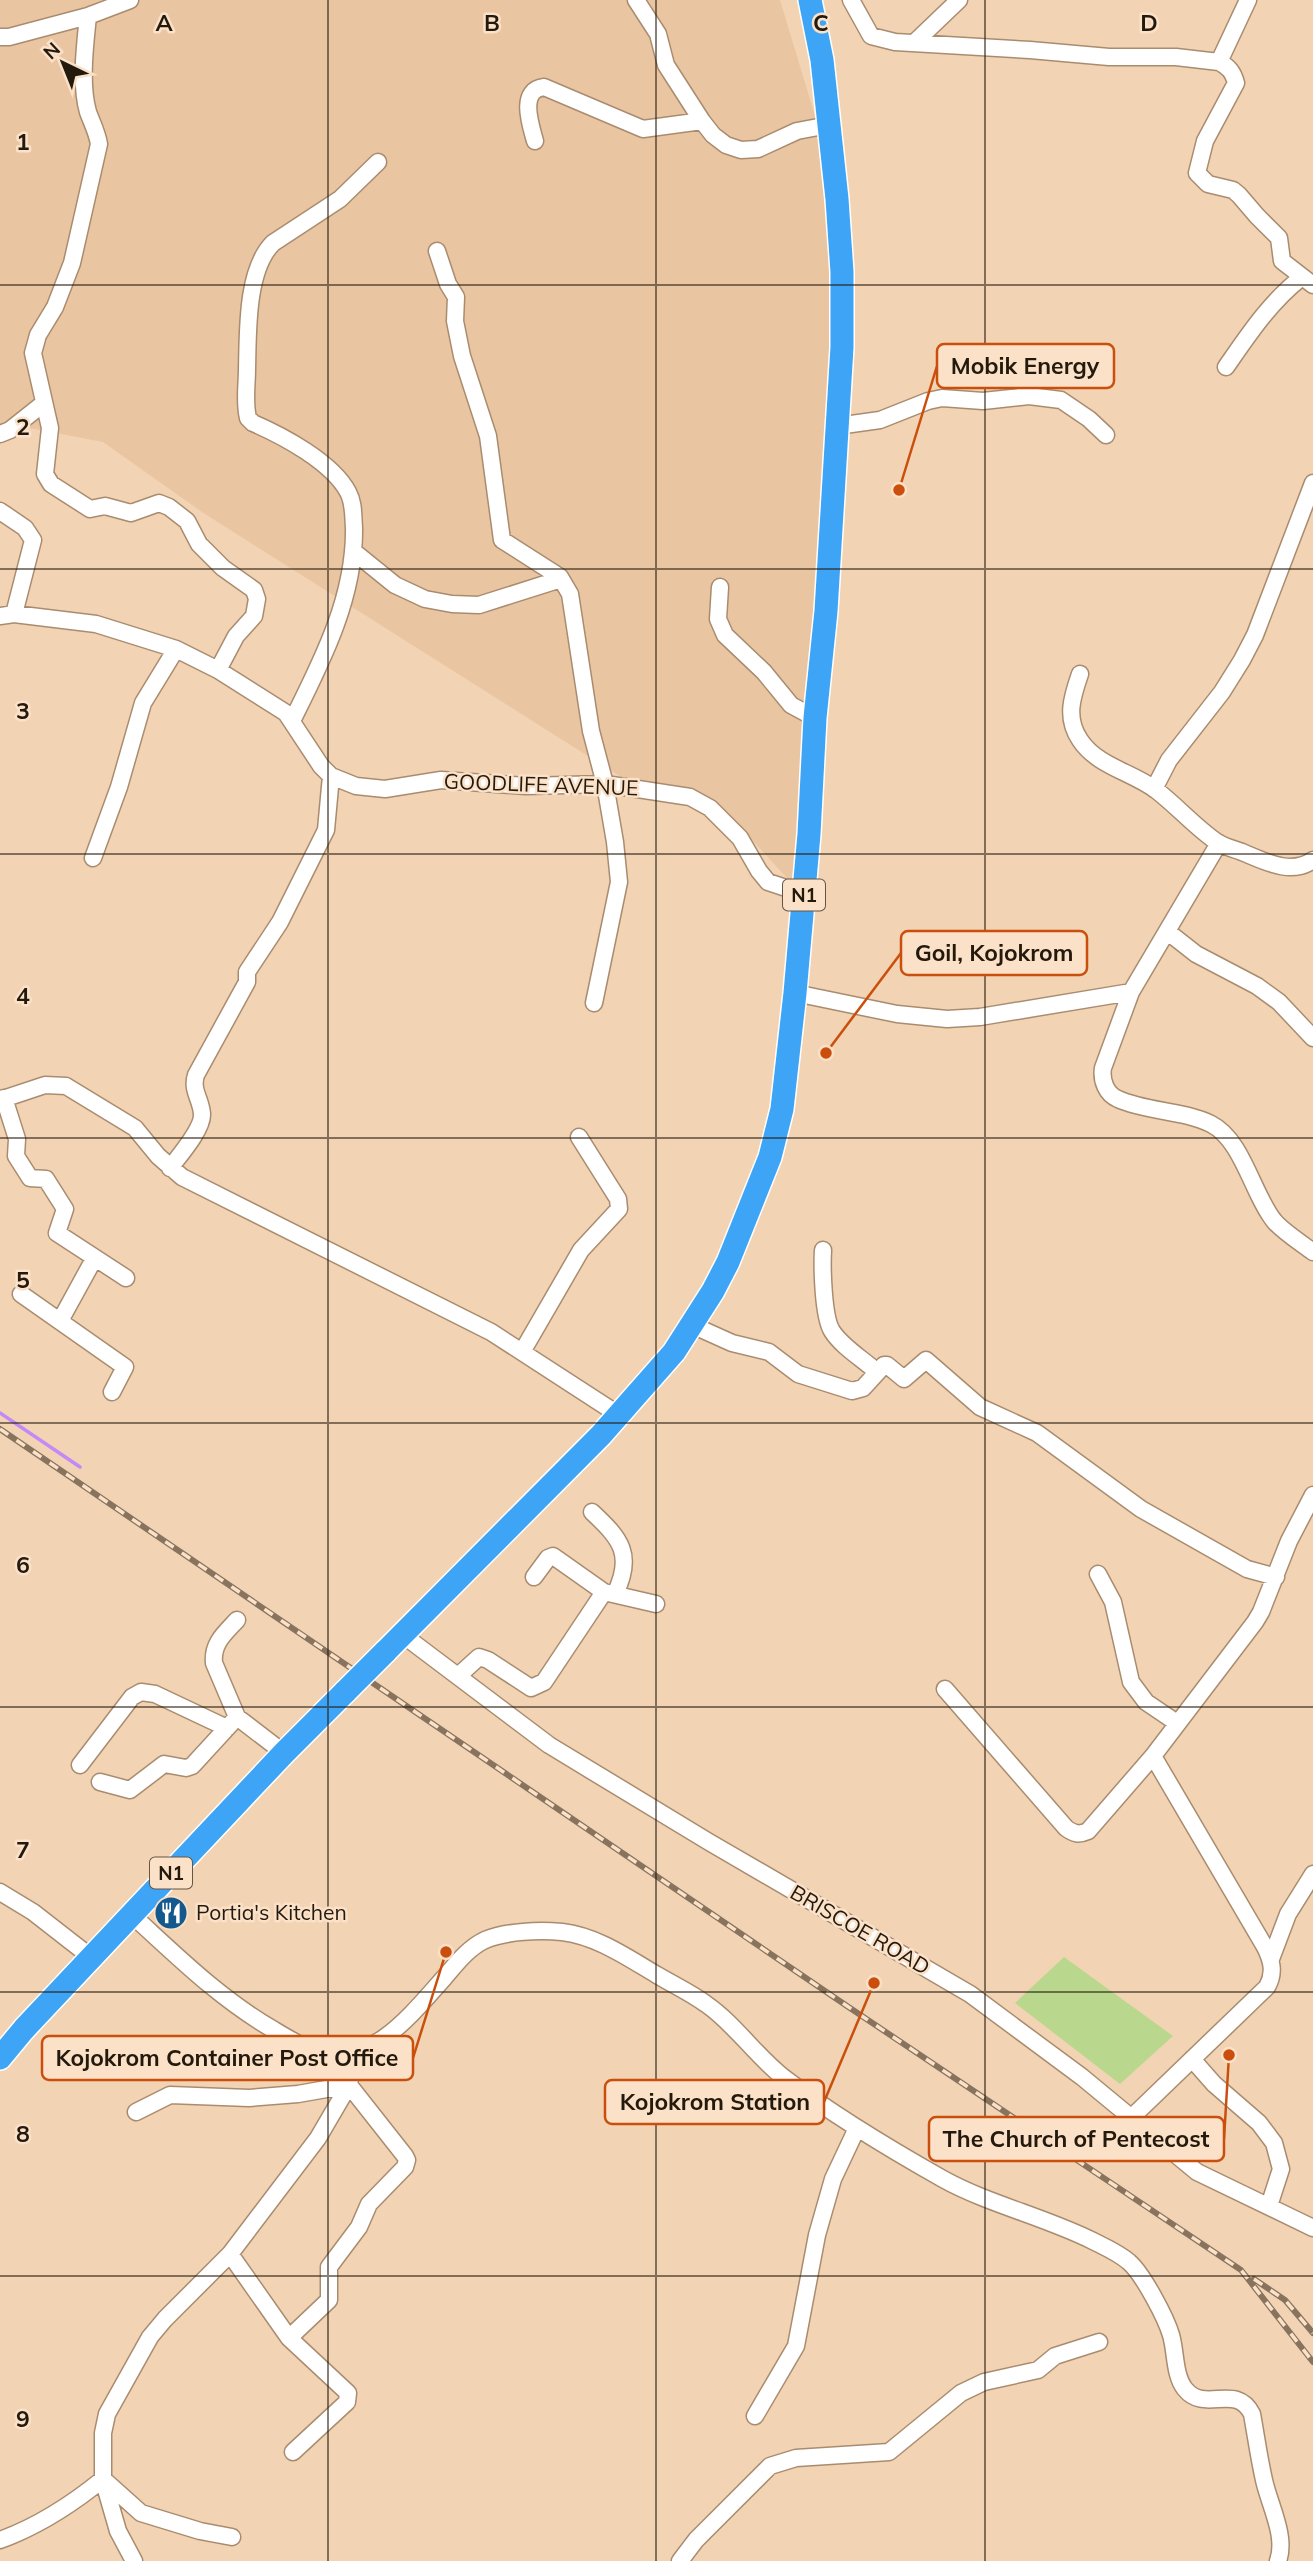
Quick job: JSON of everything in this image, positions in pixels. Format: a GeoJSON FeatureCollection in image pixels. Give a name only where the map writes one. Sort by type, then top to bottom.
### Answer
{"type":"FeatureCollection","features":[{"type":"Feature","properties":{"kind":"highway","name":"N1"},"geometry":{"type":"LineString","coordinates":[[0,2058],[24,2029],[284,1753],[619,1415],[674,1352],[728,1262],[770,1157],[782,1109],[804,894],[842,347],[842,272],[829,125],[822,60],[810,0]]}},
{"type":"Feature","properties":{"kind":"street"},"geometry":{"type":"LineString","coordinates":[[0,37],[18,35],[88,16],[130,0]]}},
{"type":"Feature","properties":{"kind":"street"},"geometry":{"type":"LineString","coordinates":[[636,0],[658,34],[666,65],[702,121],[713,135],[726,145],[741,150],[758,149],[797,131],[829,125]]}},
{"type":"Feature","properties":{"kind":"street"},"geometry":{"type":"LineString","coordinates":[[851,0],[867,31],[877,39],[1109,57],[1176,57],[1219,62],[1233,72],[1236,83],[1206,141],[1197,173],[1208,184],[1233,190],[1239,195],[1279,238],[1282,261],[1307,281],[1277,299],[1255,325],[1226,368]]}},
{"type":"Feature","properties":{"kind":"street"},"geometry":{"type":"LineString","coordinates":[[914,43],[959,0]]}},
{"type":"Feature","properties":{"kind":"street"},"geometry":{"type":"LineString","coordinates":[[1219,62],[1248,0]]}},
{"type":"Feature","properties":{"kind":"street"},"geometry":{"type":"LineString","coordinates":[[88,16],[83,60],[88,111],[97,130],[99,144],[72,263],[55,307],[38,335],[33,353],[50,428],[45,474],[51,484],[90,509],[105,506],[131,513],[159,503],[169,507],[187,521],[199,544],[223,568],[254,590],[257,599],[254,616],[236,636],[218,670]]}},
{"type":"Feature","properties":{"kind":"street"},"geometry":{"type":"LineString","coordinates":[[535,141],[527,109],[533,92],[544,87],[643,129],[702,121]]}},
{"type":"Feature","properties":{"kind":"street"},"geometry":{"type":"LineString","coordinates":[[292,721],[322,662],[338,621],[353,551],[353,504],[347,489],[337,477],[297,444],[248,418],[249,314],[265,251],[340,199],[378,162]]}},
{"type":"Feature","properties":{"kind":"street"},"geometry":{"type":"LineString","coordinates":[[437,251],[448,284],[456,297],[455,321],[463,356],[488,436],[502,540],[561,579],[570,594],[591,731],[605,784],[615,842],[619,883],[594,1003]]}},
{"type":"Feature","properties":{"kind":"street"},"geometry":{"type":"LineString","coordinates":[[837,426],[880,420],[942,398],[983,401],[1029,396],[1061,400],[1089,419],[1106,435]]}},
{"type":"Feature","properties":{"kind":"street"},"geometry":{"type":"LineString","coordinates":[[0,434],[10,430],[44,403]]}},
{"type":"Feature","properties":{"kind":"street"},"geometry":{"type":"LineString","coordinates":[[1154,789],[1169,760],[1222,692],[1255,635],[1313,483]]}},
{"type":"Feature","properties":{"kind":"street"},"geometry":{"type":"LineString","coordinates":[[0,511],[25,528],[33,540],[7,615],[96,624],[176,649],[218,670],[286,713],[331,776],[326,830],[280,922],[247,972],[247,982],[196,1075],[194,1086],[202,1112],[200,1125],[170,1168]]}},
{"type":"Feature","properties":{"kind":"street"},"geometry":{"type":"LineString","coordinates":[[353,551],[395,585],[425,599],[452,604],[479,605],[561,579]]}},
{"type":"Feature","properties":{"kind":"street"},"geometry":{"type":"LineString","coordinates":[[720,587],[718,619],[725,635],[768,675],[791,705],[815,718]]}},
{"type":"Feature","properties":{"kind":"street"},"geometry":{"type":"LineString","coordinates":[[93,858],[119,787],[143,703],[176,649]]}},
{"type":"Feature","properties":{"kind":"street"},"geometry":{"type":"LineString","coordinates":[[1080,674],[1071,699],[1071,721],[1079,739],[1092,755],[1154,789],[1219,843],[1277,866],[1291,868],[1313,860]]}},
{"type":"Feature","properties":{"kind":"street","name":"GOODLIFE AVENUE"},"geometry":{"type":"LineString","coordinates":[[331,776],[356,786],[385,789],[441,780],[526,786],[605,784],[677,793],[710,808],[740,838],[768,882],[804,894]]}},
{"type":"Feature","properties":{"kind":"street"},"geometry":{"type":"LineString","coordinates":[[1219,843],[1131,992],[1103,1068],[1103,1081],[1118,1099],[1190,1117],[1220,1131],[1233,1146],[1275,1221],[1313,1252]]}},
{"type":"Feature","properties":{"kind":"street"},"geometry":{"type":"LineString","coordinates":[[1168,932],[1196,954],[1257,986],[1279,1002],[1313,1038]]}},
{"type":"Feature","properties":{"kind":"street"},"geometry":{"type":"LineString","coordinates":[[795,993],[897,1014],[947,1019],[980,1017],[1131,992]]}},
{"type":"Feature","properties":{"kind":"street"},"geometry":{"type":"LineString","coordinates":[[126,1278],[57,1233],[65,1209],[46,1180],[30,1178],[18,1159],[18,1139],[2,1099],[45,1084],[66,1086],[135,1128],[170,1168],[182,1177],[491,1332],[619,1415]]}},
{"type":"Feature","properties":{"kind":"street"},"geometry":{"type":"LineString","coordinates":[[523,1352],[581,1251],[619,1209],[618,1199],[579,1137]]}},
{"type":"Feature","properties":{"kind":"street"},"geometry":{"type":"LineString","coordinates":[[823,1250],[822,1270],[830,1326],[837,1337],[877,1372]]}},
{"type":"Feature","properties":{"kind":"street"},"geometry":{"type":"LineString","coordinates":[[60,1321],[94,1259]]}},
{"type":"Feature","properties":{"kind":"street"},"geometry":{"type":"LineString","coordinates":[[21,1294],[125,1367],[112,1392]]}},
{"type":"Feature","properties":{"kind":"street"},"geometry":{"type":"LineString","coordinates":[[692,1325],[732,1343],[769,1352],[798,1374],[852,1391],[863,1388],[885,1365],[906,1379],[928,1360],[980,1407],[1037,1433],[1141,1509],[1247,1569],[1276,1577]]}},
{"type":"Feature","properties":{"kind":"street"},"geometry":{"type":"LineString","coordinates":[[945,1689],[1066,1828],[1082,1834],[1095,1824],[1153,1756],[1255,1622],[1289,1541],[1313,1495]]}},
{"type":"Feature","properties":{"kind":"street"},"geometry":{"type":"LineString","coordinates":[[458,1676],[475,1659],[484,1658],[531,1688],[539,1686],[550,1673],[625,1571],[622,1550],[615,1534],[592,1512]]}},
{"type":"Feature","properties":{"kind":"street"},"geometry":{"type":"LineString","coordinates":[[534,1577],[548,1558],[553,1556],[610,1593],[656,1604]]}},
{"type":"Feature","properties":{"kind":"street"},"geometry":{"type":"LineString","coordinates":[[1098,1574],[1113,1602],[1131,1682],[1146,1702],[1177,1723]]}},
{"type":"Feature","properties":{"kind":"street"},"geometry":{"type":"LineString","coordinates":[[232,1723],[213,1654],[219,1640],[237,1620]]}},
{"type":"Feature","properties":{"kind":"street","name":"BRISCOE ROAD"},"geometry":{"type":"LineString","coordinates":[[403,1635],[530,1732],[613,1785],[970,1994],[1197,2172],[1313,2228]]}},
{"type":"Feature","properties":{"kind":"street"},"geometry":{"type":"LineString","coordinates":[[80,1765],[132,1697],[141,1692],[155,1694],[232,1723],[284,1753]]}},
{"type":"Feature","properties":{"kind":"street"},"geometry":{"type":"LineString","coordinates":[[100,1783],[130,1790],[161,1765],[186,1768],[192,1766],[232,1723]]}},
{"type":"Feature","properties":{"kind":"street"},"geometry":{"type":"LineString","coordinates":[[1153,1756],[1271,1959]]}},
{"type":"Feature","properties":{"kind":"street"},"geometry":{"type":"LineString","coordinates":[[1131,2118],[1267,1987],[1272,1975],[1271,1959],[1288,1914],[1313,1874]]}},
{"type":"Feature","properties":{"kind":"street"},"geometry":{"type":"LineString","coordinates":[[0,1892],[33,1912],[92,1958]]}},
{"type":"Feature","properties":{"kind":"street"},"geometry":{"type":"LineString","coordinates":[[132,1915],[213,1989],[258,2021],[290,2040],[321,2053],[338,2055],[354,2053],[376,2043],[399,2025],[466,1952],[484,1940],[503,1935],[564,1932],[600,1943],[707,2004],[773,2069],[857,2128],[947,2182],[1078,2234],[1129,2261],[1144,2281],[1171,2333],[1179,2375],[1186,2390],[1200,2399],[1234,2398],[1241,2399],[1248,2405],[1279,2537],[1278,2561]]}},
{"type":"Feature","properties":{"kind":"street"},"geometry":{"type":"LineString","coordinates":[[134,2561],[118,2531],[103,2479],[103,2433],[107,2414],[134,2362],[165,2319],[230,2254],[318,2138],[349,2085],[354,2053]]}},
{"type":"Feature","properties":{"kind":"street"},"geometry":{"type":"LineString","coordinates":[[1192,2059],[1214,2084],[1259,2123],[1274,2143],[1281,2169],[1269,2206]]}},
{"type":"Feature","properties":{"kind":"street"},"geometry":{"type":"LineString","coordinates":[[136,2112],[170,2095],[249,2098],[298,2094],[349,2085]]}},
{"type":"Feature","properties":{"kind":"street"},"geometry":{"type":"LineString","coordinates":[[289,2338],[329,2300],[329,2267],[359,2227],[369,2204],[407,2164],[405,2156],[349,2085]]}},
{"type":"Feature","properties":{"kind":"street"},"geometry":{"type":"LineString","coordinates":[[755,2416],[799,2338],[817,2235],[833,2179],[857,2128]]}},
{"type":"Feature","properties":{"kind":"street"},"geometry":{"type":"LineString","coordinates":[[230,2254],[289,2338],[345,2390],[349,2397],[347,2402],[293,2452]]}},
{"type":"Feature","properties":{"kind":"street"},"geometry":{"type":"LineString","coordinates":[[680,2561],[695,2540],[770,2466],[796,2458],[889,2452],[974,2386],[1038,2371],[1055,2356],[1099,2342]]}},
{"type":"Feature","properties":{"kind":"street"},"geometry":{"type":"LineString","coordinates":[[103,2479],[141,2514],[232,2537]]}},
{"type":"Feature","properties":{"kind":"street"},"geometry":{"type":"LineString","coordinates":[[0,2540],[28,2530],[71,2505],[103,2479]]}},
{"type":"Feature","properties":{"kind":"shaded area"},"geometry":{"type":"Polygon","coordinates":[[[0,0],[780,0],[828,159],[833,411],[798,890],[719,804],[659,801],[202,512],[103,442],[9,424],[0,425],[0,0]]]}},
{"type":"Feature","properties":{"kind":"green space"},"geometry":{"type":"Polygon","coordinates":[[[1064,1957],[1173,2036],[1120,2084],[1015,2003],[1064,1957]]]}},
{"type":"Feature","properties":{"kind":"waterway"},"geometry":{"type":"LineString","coordinates":[[0,1413],[80,1467]]}},
{"type":"Feature","properties":{"kind":"railway"},"geometry":{"type":"LineString","coordinates":[[0,1429],[847,2006],[1241,2270],[1313,2362]]}},
{"type":"Feature","properties":{"kind":"railway"},"geometry":{"type":"LineString","coordinates":[[1254,2279],[1285,2300],[1313,2333]]}},
{"type":"Feature","properties":{"kind":"place","name":"Mobik Energy"},"geometry":{"type":"Point","coordinates":[899,490]}},
{"type":"Feature","properties":{"kind":"place","name":"Goil, Kojokrom"},"geometry":{"type":"Point","coordinates":[826,1053]}},
{"type":"Feature","properties":{"kind":"place","name":"Portia's Kitchen"},"geometry":{"type":"Point","coordinates":[171,1913]}},
{"type":"Feature","properties":{"kind":"place","name":"Kojokrom Container Post Office"},"geometry":{"type":"Point","coordinates":[446,1952]}},
{"type":"Feature","properties":{"kind":"place","name":"Kojokrom Station"},"geometry":{"type":"Point","coordinates":[874,1983]}},
{"type":"Feature","properties":{"kind":"place","name":"The Church of Pentecost"},"geometry":{"type":"Point","coordinates":[1229,2055]}}]}
